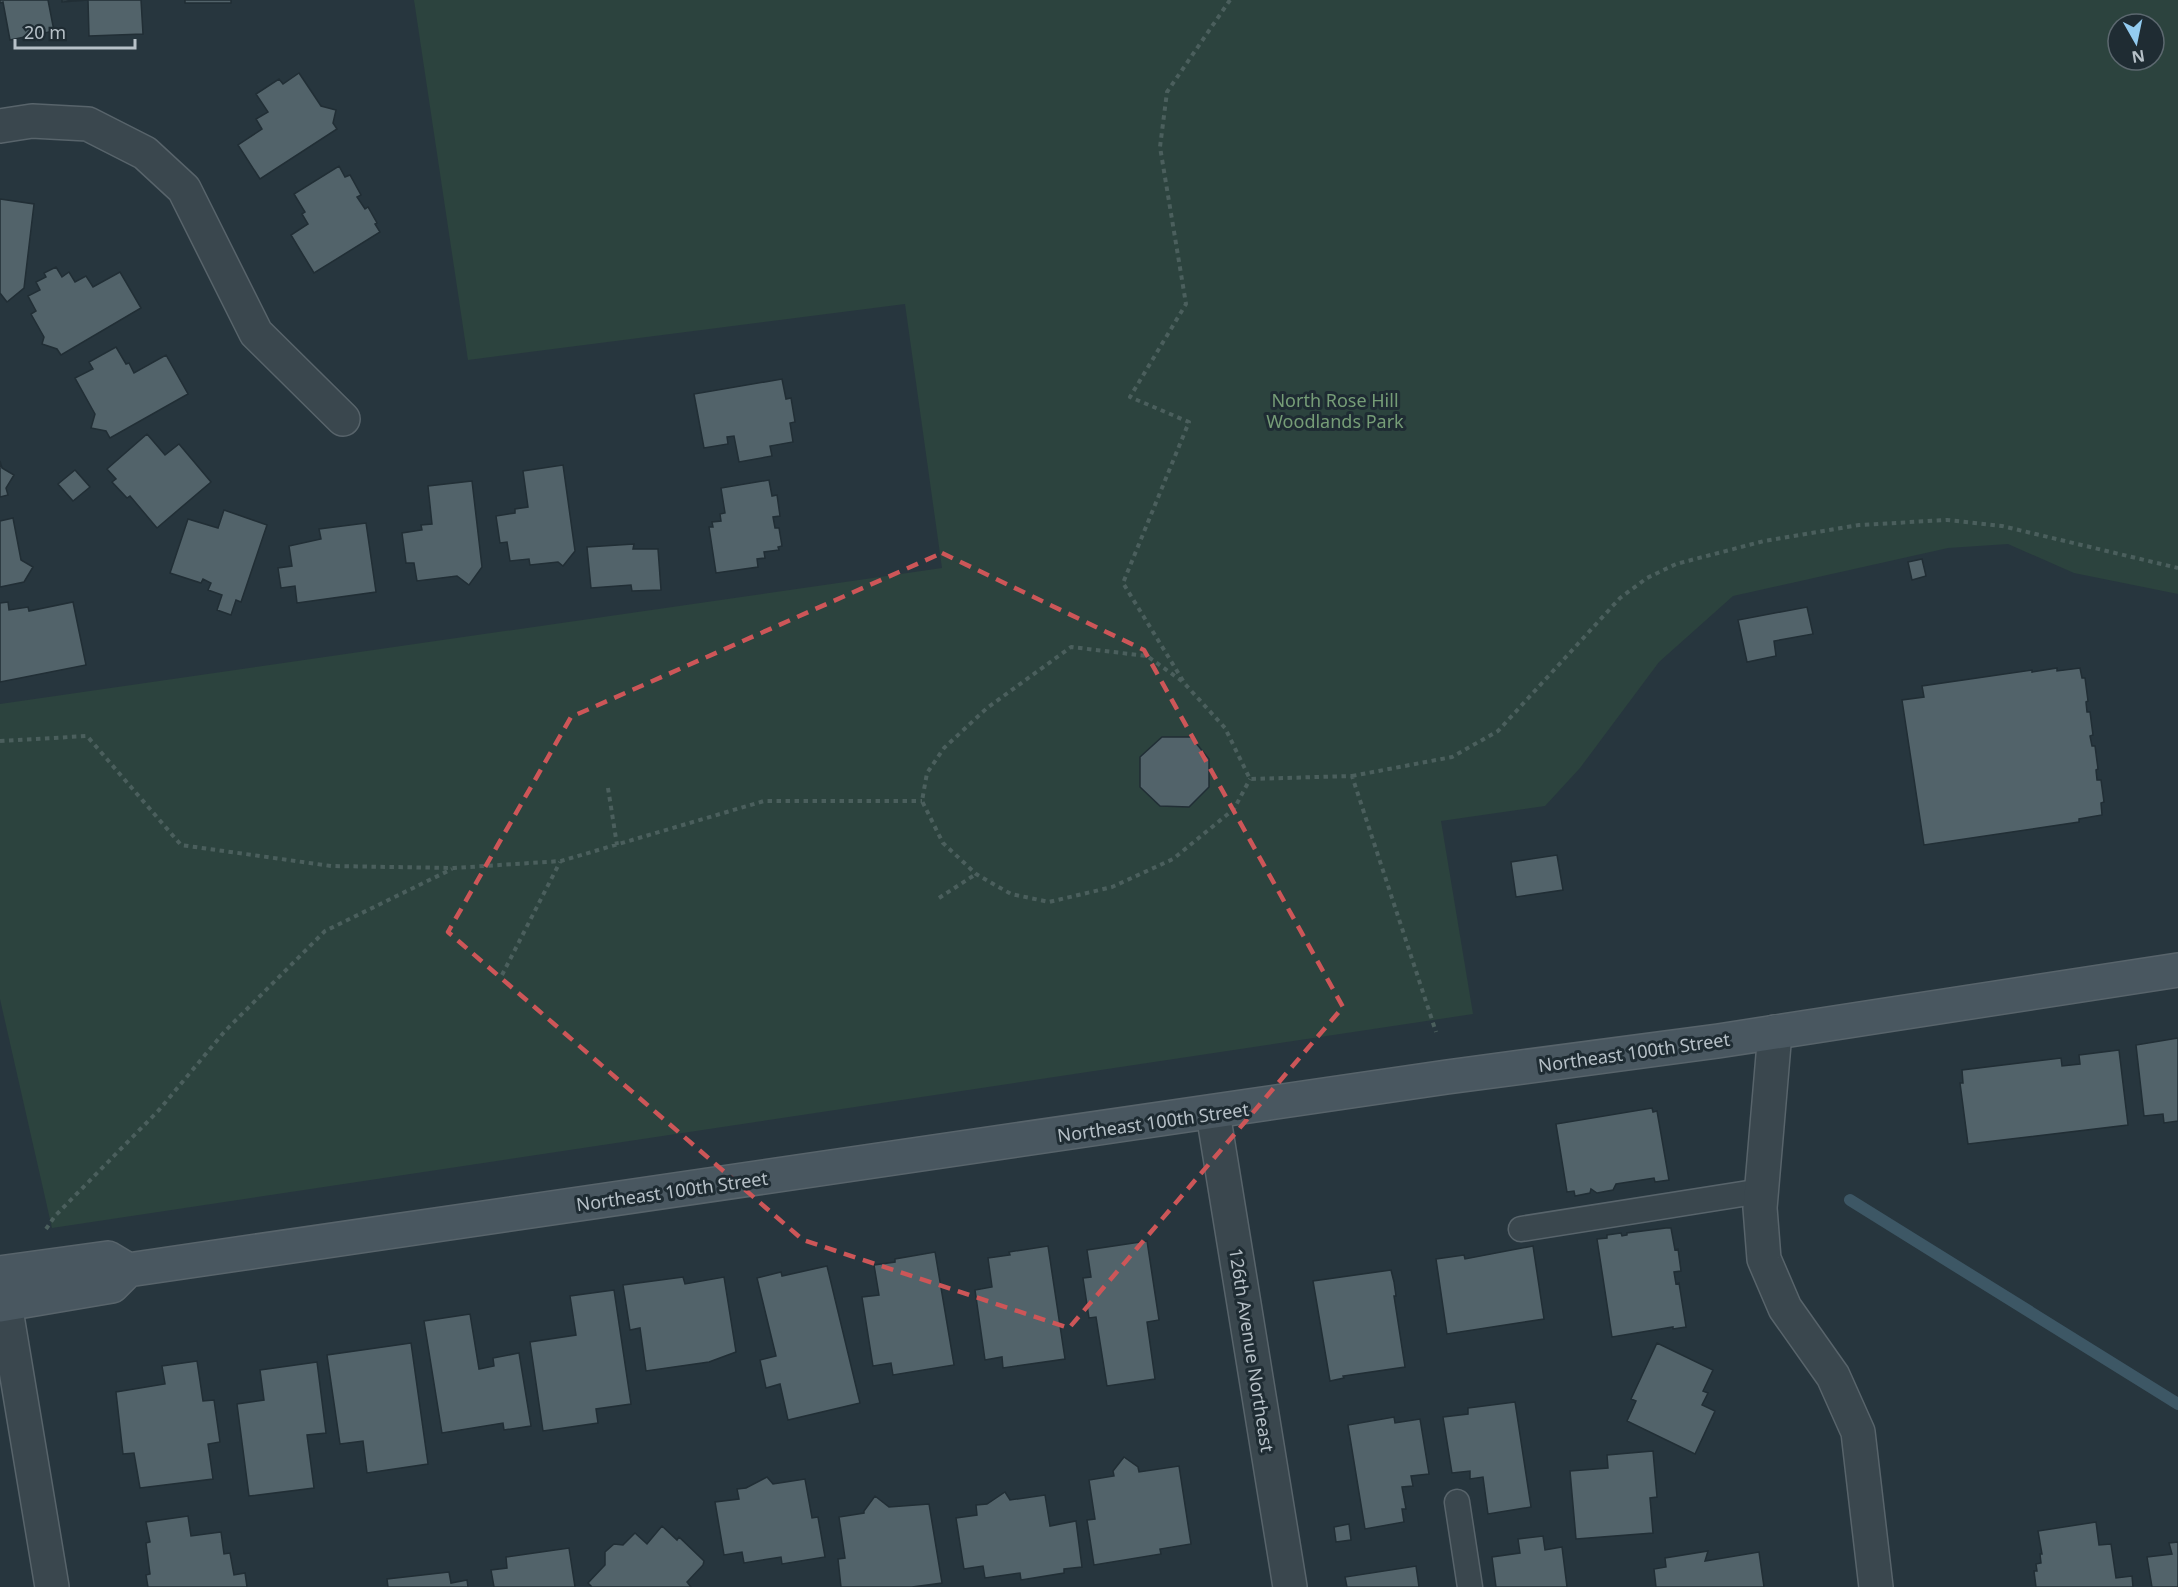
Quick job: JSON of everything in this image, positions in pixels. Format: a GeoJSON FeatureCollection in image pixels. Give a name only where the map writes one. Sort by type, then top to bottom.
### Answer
{"type":"FeatureCollection","features":[{"type":"Feature","properties":{"kind":"street"},"geometry":{"type":"LineString","coordinates":[[0,126],[32,121],[88,124],[145,153],[184,189],[256,333],[343,419]]}},
{"type":"Feature","properties":{"kind":"street","name":"Northeast 100th Street"},"geometry":{"type":"LineString","coordinates":[[2,1294],[112,1286],[128,1270],[1447,1077],[1775,1032],[2178,970]]}},
{"type":"Feature","properties":{"kind":"street"},"geometry":{"type":"LineString","coordinates":[[1775,1032],[1760,1208],[1764,1259],[1785,1308],[1833,1376],[1858,1432],[1876,1587]]}},
{"type":"Feature","properties":{"kind":"street","name":"126th Avenue Northeast"},"geometry":{"type":"LineString","coordinates":[[1213,1113],[1290,1587]]}},
{"type":"Feature","properties":{"kind":"street"},"geometry":{"type":"LineString","coordinates":[[2,1294],[52,1587]]}},
{"type":"Feature","properties":{"kind":"lane"},"geometry":{"type":"LineString","coordinates":[[1521,1229],[1761,1191]]}},
{"type":"Feature","properties":{"kind":"lane"},"geometry":{"type":"LineString","coordinates":[[1457,1502],[1470,1587]]}},
{"type":"Feature","properties":{"kind":"path"},"geometry":{"type":"LineString","coordinates":[[1230,0],[1167,92],[1160,147],[1186,304],[1131,398],[1188,422],[1123,583],[1185,684],[1224,728],[1250,779]]}},
{"type":"Feature","properties":{"kind":"path"},"geometry":{"type":"LineString","coordinates":[[1250,779],[1352,776],[1452,757],[1498,731],[1620,598],[1647,578],[1677,564],[1764,541],[1859,525],[1947,520],[2002,526],[2178,568]]}},
{"type":"Feature","properties":{"kind":"path"},"geometry":{"type":"LineString","coordinates":[[1185,684],[1147,656],[1071,647],[987,708],[944,748],[927,773],[922,801],[943,843],[976,874],[1011,894],[1048,902],[1112,887],[1173,859],[1234,809],[1250,779]]}},
{"type":"Feature","properties":{"kind":"path"},"geometry":{"type":"LineString","coordinates":[[0,741],[87,736],[181,845],[331,866],[454,868],[561,861],[764,801],[922,801]]}},
{"type":"Feature","properties":{"kind":"path"},"geometry":{"type":"LineString","coordinates":[[1352,776],[1436,1032]]}},
{"type":"Feature","properties":{"kind":"path"},"geometry":{"type":"LineString","coordinates":[[608,788],[617,845]]}},
{"type":"Feature","properties":{"kind":"path"},"geometry":{"type":"LineString","coordinates":[[502,975],[561,861]]}},
{"type":"Feature","properties":{"kind":"path"},"geometry":{"type":"LineString","coordinates":[[42,1235],[56,1216],[159,1110],[225,1031],[325,931],[454,868]]}},
{"type":"Feature","properties":{"kind":"path"},"geometry":{"type":"LineString","coordinates":[[939,898],[976,874]]}},
{"type":"Feature","properties":{"kind":"highlighted area"},"geometry":{"type":"Polygon","coordinates":[[[942,553],[1144,650],[1343,1007],[1069,1328],[803,1240],[448,932],[571,717],[942,553]]]}},
{"type":"Feature","properties":{"kind":"green space","name":"North Rose Hill Woodlands Park"},"geometry":{"type":"Polygon","coordinates":[[[414,0],[2178,0],[2178,594],[2074,573],[2008,544],[1948,548],[1733,596],[1659,662],[1580,768],[1545,806],[1441,821],[1473,1014],[52,1228],[0,999],[0,704],[942,568],[905,304],[468,360],[414,0]]]}},
{"type":"Feature","properties":{"kind":"building"},"geometry":{"type":"Polygon","coordinates":[[[0,0],[48,0],[54,31],[10,40],[3,2],[0,3],[0,0]]]}},
{"type":"Feature","properties":{"kind":"building"},"geometry":{"type":"Polygon","coordinates":[[[62,0],[88,0],[62,2],[62,0]]]}},
{"type":"Feature","properties":{"kind":"building"},"geometry":{"type":"Polygon","coordinates":[[[88,0],[141,0],[143,34],[89,36],[88,0]]]}},
{"type":"Feature","properties":{"kind":"building"},"geometry":{"type":"Polygon","coordinates":[[[185,0],[231,0],[231,3],[185,3],[185,0]]]}},
{"type":"Feature","properties":{"kind":"building"},"geometry":{"type":"Polygon","coordinates":[[[299,73],[321,106],[336,110],[333,123],[337,129],[260,179],[238,145],[262,129],[256,119],[268,112],[256,94],[279,79],[283,84],[299,73]]]}},
{"type":"Feature","properties":{"kind":"building"},"geometry":{"type":"Polygon","coordinates":[[[339,166],[345,177],[350,175],[361,195],[357,197],[365,209],[368,207],[380,232],[314,273],[291,235],[308,224],[302,214],[305,212],[294,194],[339,166]]]}},
{"type":"Feature","properties":{"kind":"building"},"geometry":{"type":"Polygon","coordinates":[[[0,199],[34,204],[24,288],[7,302],[0,293],[0,199]]]}},
{"type":"Feature","properties":{"kind":"building"},"geometry":{"type":"Polygon","coordinates":[[[56,267],[62,277],[69,272],[75,282],[86,276],[93,287],[120,272],[141,308],[61,355],[57,349],[42,344],[44,337],[31,314],[36,311],[28,296],[40,290],[36,282],[46,277],[44,273],[56,267]]]}},
{"type":"Feature","properties":{"kind":"building"},"geometry":{"type":"Polygon","coordinates":[[[116,347],[134,373],[166,355],[188,394],[110,438],[106,431],[91,428],[95,414],[75,378],[93,369],[89,362],[116,347]]]}},
{"type":"Feature","properties":{"kind":"building"},"geometry":{"type":"Polygon","coordinates":[[[782,379],[786,399],[791,398],[795,422],[790,423],[793,442],[770,446],[772,456],[739,462],[734,436],[727,437],[728,444],[704,448],[694,394],[782,379]]]}},
{"type":"Feature","properties":{"kind":"building"},"geometry":{"type":"Polygon","coordinates":[[[147,434],[165,455],[179,444],[211,482],[157,528],[130,496],[127,498],[112,482],[116,479],[107,469],[147,434]]]}},
{"type":"Feature","properties":{"kind":"building"},"geometry":{"type":"Polygon","coordinates":[[[0,461],[2,468],[14,475],[6,488],[8,495],[0,497],[0,461]]]}},
{"type":"Feature","properties":{"kind":"building"},"geometry":{"type":"Polygon","coordinates":[[[563,465],[575,551],[563,566],[558,562],[530,565],[529,559],[510,561],[507,542],[500,543],[496,516],[515,513],[515,509],[528,507],[523,471],[563,465]]]}},
{"type":"Feature","properties":{"kind":"building"},"geometry":{"type":"Polygon","coordinates":[[[75,470],[90,487],[73,501],[58,484],[75,470]]]}},
{"type":"Feature","properties":{"kind":"building"},"geometry":{"type":"Polygon","coordinates":[[[769,480],[772,496],[777,495],[780,516],[773,517],[775,528],[779,528],[782,546],[778,547],[779,550],[764,552],[765,558],[757,559],[758,567],[716,573],[709,527],[713,527],[712,522],[721,521],[720,514],[725,513],[721,488],[769,480]]]}},
{"type":"Feature","properties":{"kind":"building"},"geometry":{"type":"Polygon","coordinates":[[[472,481],[482,567],[469,585],[457,576],[417,581],[414,563],[406,563],[402,533],[422,530],[421,525],[432,524],[428,486],[472,481]]]}},
{"type":"Feature","properties":{"kind":"building"},"geometry":{"type":"Polygon","coordinates":[[[224,510],[267,525],[241,602],[236,600],[231,615],[217,610],[222,595],[208,590],[211,583],[203,579],[201,583],[170,573],[188,519],[218,528],[224,510]]]}},
{"type":"Feature","properties":{"kind":"building"},"geometry":{"type":"Polygon","coordinates":[[[13,518],[21,560],[33,567],[24,582],[0,587],[0,521],[13,518]]]}},
{"type":"Feature","properties":{"kind":"building"},"geometry":{"type":"Polygon","coordinates":[[[366,523],[376,592],[297,603],[295,586],[281,588],[278,568],[292,566],[289,546],[321,539],[319,529],[366,523]]]}},
{"type":"Feature","properties":{"kind":"building"},"geometry":{"type":"Polygon","coordinates":[[[634,544],[633,549],[658,549],[661,590],[632,591],[631,585],[591,588],[587,547],[634,544]]]}},
{"type":"Feature","properties":{"kind":"building"},"geometry":{"type":"Polygon","coordinates":[[[1922,559],[1926,576],[1912,580],[1908,562],[1922,559]]]}},
{"type":"Feature","properties":{"kind":"building"},"geometry":{"type":"Polygon","coordinates":[[[8,602],[9,610],[28,607],[29,611],[73,602],[86,665],[0,682],[0,603],[8,602]]]}},
{"type":"Feature","properties":{"kind":"building"},"geometry":{"type":"Polygon","coordinates":[[[1807,607],[1813,634],[1774,641],[1776,656],[1747,662],[1738,620],[1807,607]]]}},
{"type":"Feature","properties":{"kind":"building"},"geometry":{"type":"Polygon","coordinates":[[[2057,668],[2057,671],[2080,668],[2082,678],[2085,678],[2087,712],[2090,712],[2093,735],[2090,736],[2092,746],[2095,746],[2097,780],[2101,780],[2104,802],[2101,803],[2102,815],[2079,819],[2079,822],[1924,845],[1902,700],[1924,697],[1922,686],[2057,668]]]}},
{"type":"Feature","properties":{"kind":"building"},"geometry":{"type":"Polygon","coordinates":[[[1162,737],[1191,737],[1209,759],[1209,787],[1189,807],[1160,806],[1140,787],[1140,757],[1162,737]]]}},
{"type":"Feature","properties":{"kind":"building"},"geometry":{"type":"Polygon","coordinates":[[[1557,855],[1563,890],[1516,897],[1511,862],[1557,855]]]}},
{"type":"Feature","properties":{"kind":"building"},"geometry":{"type":"Polygon","coordinates":[[[2178,1038],[2178,1121],[2164,1123],[2163,1114],[2144,1116],[2136,1045],[2178,1038]]]}},
{"type":"Feature","properties":{"kind":"building"},"geometry":{"type":"Polygon","coordinates":[[[2119,1050],[2128,1125],[1968,1144],[1960,1083],[1963,1083],[1962,1070],[2061,1058],[2062,1066],[2080,1064],[2079,1055],[2119,1050]]]}},
{"type":"Feature","properties":{"kind":"building"},"geometry":{"type":"Polygon","coordinates":[[[1652,1108],[1653,1112],[1657,1111],[1669,1180],[1655,1182],[1654,1178],[1616,1184],[1613,1190],[1597,1193],[1591,1189],[1590,1193],[1575,1196],[1574,1191],[1567,1192],[1556,1124],[1652,1108]]]}},
{"type":"Feature","properties":{"kind":"building"},"geometry":{"type":"Polygon","coordinates":[[[1671,1228],[1675,1250],[1678,1249],[1681,1271],[1674,1272],[1676,1284],[1679,1283],[1686,1327],[1612,1337],[1597,1239],[1607,1238],[1607,1235],[1621,1233],[1622,1236],[1627,1233],[1671,1228]]]}},
{"type":"Feature","properties":{"kind":"building"},"geometry":{"type":"Polygon","coordinates":[[[1147,1241],[1159,1320],[1147,1322],[1155,1379],[1107,1386],[1096,1317],[1089,1318],[1083,1278],[1091,1277],[1087,1250],[1147,1241]]]}},
{"type":"Feature","properties":{"kind":"building"},"geometry":{"type":"Polygon","coordinates":[[[1048,1246],[1065,1359],[1003,1368],[1002,1357],[985,1360],[975,1290],[992,1287],[988,1258],[1048,1246]]]}},
{"type":"Feature","properties":{"kind":"building"},"geometry":{"type":"Polygon","coordinates":[[[1533,1246],[1544,1319],[1447,1334],[1436,1259],[1464,1255],[1465,1259],[1533,1246]]]}},
{"type":"Feature","properties":{"kind":"building"},"geometry":{"type":"Polygon","coordinates":[[[935,1252],[954,1365],[893,1375],[891,1363],[873,1366],[862,1297],[879,1295],[874,1265],[935,1252]]]}},
{"type":"Feature","properties":{"kind":"building"},"geometry":{"type":"Polygon","coordinates":[[[827,1266],[860,1403],[788,1420],[780,1384],[766,1388],[760,1360],[776,1356],[757,1278],[781,1272],[782,1276],[827,1266]]]}},
{"type":"Feature","properties":{"kind":"building"},"geometry":{"type":"Polygon","coordinates":[[[1391,1270],[1405,1367],[1343,1376],[1344,1378],[1330,1381],[1313,1281],[1391,1270]]]}},
{"type":"Feature","properties":{"kind":"building"},"geometry":{"type":"Polygon","coordinates":[[[683,1277],[685,1284],[724,1277],[736,1352],[709,1362],[646,1371],[640,1328],[630,1330],[623,1285],[683,1277]]]}},
{"type":"Feature","properties":{"kind":"building"},"geometry":{"type":"Polygon","coordinates":[[[614,1290],[631,1404],[596,1409],[598,1423],[543,1431],[530,1342],[576,1335],[570,1296],[614,1290]]]}},
{"type":"Feature","properties":{"kind":"building"},"geometry":{"type":"Polygon","coordinates":[[[470,1314],[479,1369],[494,1366],[493,1358],[519,1353],[531,1426],[504,1430],[503,1423],[442,1433],[424,1321],[470,1314]]]}},
{"type":"Feature","properties":{"kind":"building"},"geometry":{"type":"Polygon","coordinates":[[[411,1343],[428,1464],[367,1473],[363,1441],[340,1444],[327,1355],[411,1343]]]}},
{"type":"Feature","properties":{"kind":"building"},"geometry":{"type":"Polygon","coordinates":[[[1657,1343],[1713,1370],[1703,1391],[1708,1393],[1702,1405],[1715,1411],[1695,1454],[1627,1421],[1636,1401],[1631,1399],[1657,1343]]]}},
{"type":"Feature","properties":{"kind":"building"},"geometry":{"type":"Polygon","coordinates":[[[197,1361],[203,1401],[214,1400],[220,1442],[208,1444],[213,1479],[140,1488],[134,1453],[123,1454],[116,1392],[165,1384],[162,1366],[197,1361]]]}},
{"type":"Feature","properties":{"kind":"building"},"geometry":{"type":"Polygon","coordinates":[[[317,1362],[326,1433],[307,1435],[314,1488],[249,1496],[237,1404],[264,1400],[260,1370],[317,1362]]]}},
{"type":"Feature","properties":{"kind":"building"},"geometry":{"type":"Polygon","coordinates":[[[1515,1402],[1531,1507],[1488,1514],[1483,1477],[1470,1479],[1470,1471],[1452,1473],[1443,1417],[1468,1414],[1468,1408],[1515,1402]]]}},
{"type":"Feature","properties":{"kind":"building"},"geometry":{"type":"Polygon","coordinates":[[[1394,1417],[1395,1423],[1420,1419],[1429,1474],[1411,1476],[1413,1486],[1402,1487],[1406,1509],[1402,1509],[1404,1522],[1365,1529],[1348,1425],[1394,1417]]]}},
{"type":"Feature","properties":{"kind":"building"},"geometry":{"type":"Polygon","coordinates":[[[1653,1451],[1657,1497],[1650,1498],[1653,1533],[1576,1539],[1570,1471],[1608,1468],[1607,1455],[1653,1451]]]}},
{"type":"Feature","properties":{"kind":"building"},"geometry":{"type":"Polygon","coordinates":[[[1124,1457],[1138,1467],[1139,1472],[1179,1466],[1191,1544],[1160,1549],[1161,1554],[1094,1565],[1087,1520],[1095,1519],[1089,1480],[1114,1476],[1113,1471],[1124,1457]]]}},
{"type":"Feature","properties":{"kind":"building"},"geometry":{"type":"Polygon","coordinates":[[[767,1477],[773,1484],[805,1479],[812,1518],[818,1517],[825,1557],[782,1564],[781,1557],[744,1563],[742,1552],[724,1555],[715,1502],[739,1499],[737,1489],[746,1488],[767,1477]]]}},
{"type":"Feature","properties":{"kind":"building"},"geometry":{"type":"Polygon","coordinates":[[[1005,1492],[1010,1500],[1045,1495],[1050,1526],[1076,1521],[1082,1567],[1064,1569],[1064,1573],[1021,1580],[1020,1573],[985,1578],[983,1566],[964,1569],[956,1518],[977,1515],[976,1505],[987,1504],[1005,1492]]]}},
{"type":"Feature","properties":{"kind":"building"},"geometry":{"type":"Polygon","coordinates":[[[875,1496],[889,1507],[929,1504],[942,1583],[912,1587],[841,1587],[838,1559],[845,1558],[839,1517],[864,1513],[875,1496]]]}},
{"type":"Feature","properties":{"kind":"building"},"geometry":{"type":"Polygon","coordinates":[[[188,1516],[191,1536],[221,1532],[224,1554],[230,1553],[234,1575],[245,1573],[247,1587],[148,1587],[146,1575],[150,1574],[146,1543],[150,1542],[146,1522],[188,1516]]]}},
{"type":"Feature","properties":{"kind":"building"},"geometry":{"type":"Polygon","coordinates":[[[2096,1522],[2099,1545],[2111,1544],[2116,1578],[2132,1576],[2133,1587],[2036,1587],[2034,1571],[2037,1571],[2036,1564],[2041,1563],[2040,1554],[2042,1554],[2038,1531],[2096,1522]]]}},
{"type":"Feature","properties":{"kind":"building"},"geometry":{"type":"Polygon","coordinates":[[[1349,1524],[1351,1540],[1336,1542],[1334,1527],[1349,1524]]]}},
{"type":"Feature","properties":{"kind":"building"},"geometry":{"type":"Polygon","coordinates":[[[662,1526],[677,1540],[679,1537],[704,1561],[687,1582],[691,1587],[592,1587],[588,1583],[605,1565],[605,1552],[614,1544],[623,1545],[635,1533],[647,1544],[662,1526]]]}},
{"type":"Feature","properties":{"kind":"building"},"geometry":{"type":"Polygon","coordinates":[[[1543,1536],[1545,1550],[1562,1547],[1567,1587],[1496,1587],[1492,1557],[1520,1553],[1518,1539],[1543,1536]]]}},
{"type":"Feature","properties":{"kind":"building"},"geometry":{"type":"Polygon","coordinates":[[[2178,1542],[2178,1587],[2152,1587],[2147,1557],[2172,1554],[2169,1543],[2178,1542]]]}},
{"type":"Feature","properties":{"kind":"building"},"geometry":{"type":"Polygon","coordinates":[[[569,1548],[575,1587],[494,1587],[491,1570],[507,1568],[506,1557],[569,1548]]]}},
{"type":"Feature","properties":{"kind":"building"},"geometry":{"type":"Polygon","coordinates":[[[1708,1551],[1705,1561],[1759,1552],[1764,1587],[1656,1587],[1654,1569],[1666,1567],[1665,1558],[1708,1551]]]}},
{"type":"Feature","properties":{"kind":"building"},"geometry":{"type":"Polygon","coordinates":[[[1416,1566],[1419,1587],[1347,1587],[1345,1577],[1416,1566]]]}},
{"type":"Feature","properties":{"kind":"building"},"geometry":{"type":"Polygon","coordinates":[[[449,1572],[451,1583],[467,1580],[468,1587],[388,1587],[387,1579],[449,1572]]]}},
{"type":"Feature","properties":{"kind":"waterway"},"geometry":{"type":"LineString","coordinates":[[1850,1200],[2178,1404]]}}]}
